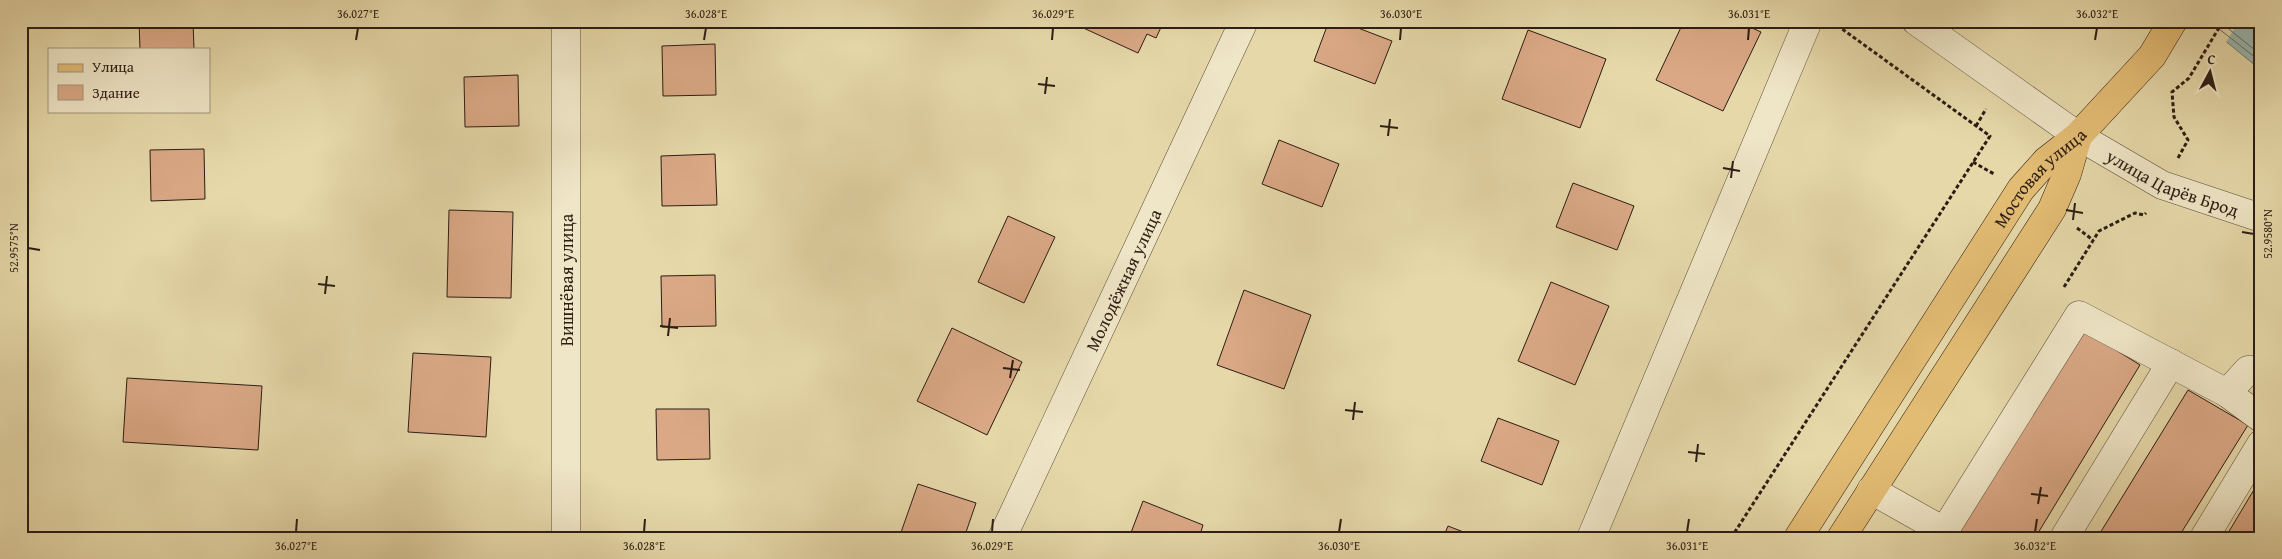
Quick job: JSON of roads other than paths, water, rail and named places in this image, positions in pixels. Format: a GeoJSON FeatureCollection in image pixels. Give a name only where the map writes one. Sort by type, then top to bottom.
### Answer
{"type":"FeatureCollection","features":[{"type":"Feature","properties":{"kind":"main road"},"geometry":{"type":"LineString","coordinates":[[2078,136],[2152,56],[2173,21]]}},
{"type":"Feature","properties":{"kind":"main road","name":"Мостовая улица"},"geometry":{"type":"LineString","coordinates":[[1841,538],[2052,209],[2067,174],[2078,136]]}},
{"type":"Feature","properties":{"kind":"main road","name":"Мостовая улица"},"geometry":{"type":"LineString","coordinates":[[1798,538],[2021,189],[2046,161],[2078,136]]}},
{"type":"Feature","properties":{"kind":"street","name":"Вишнёвая улица"},"geometry":{"type":"LineString","coordinates":[[566,21],[566,538]]}},
{"type":"Feature","properties":{"kind":"street","name":"Молодёжная улица"},"geometry":{"type":"LineString","coordinates":[[1002,538],[1244,21]]}},
{"type":"Feature","properties":{"kind":"street"},"geometry":{"type":"LineString","coordinates":[[1592,538],[1808,21]]}},
{"type":"Feature","properties":{"kind":"street","name":"улица Царёв Брод"},"geometry":{"type":"LineString","coordinates":[[1916,21],[2078,136],[2162,185],[2261,218]]}},
{"type":"Feature","properties":{"kind":"street"},"geometry":{"type":"LineString","coordinates":[[1871,490],[1942,534],[2079,315],[2227,393],[2261,418]]}},
{"type":"Feature","properties":{"kind":"street"},"geometry":{"type":"LineString","coordinates":[[2064,538],[2171,363]]}},
{"type":"Feature","properties":{"kind":"street"},"geometry":{"type":"LineString","coordinates":[[2227,393],[2248,370],[2261,370]]}},
{"type":"Feature","properties":{"kind":"street"},"geometry":{"type":"LineString","coordinates":[[2204,538],[2261,444]]}},
{"type":"Feature","properties":{"kind":"water"},"geometry":{"type":"Polygon","coordinates":[[[2201,21],[2261,21],[2261,67],[2256,66],[2201,21]]]}}]}
